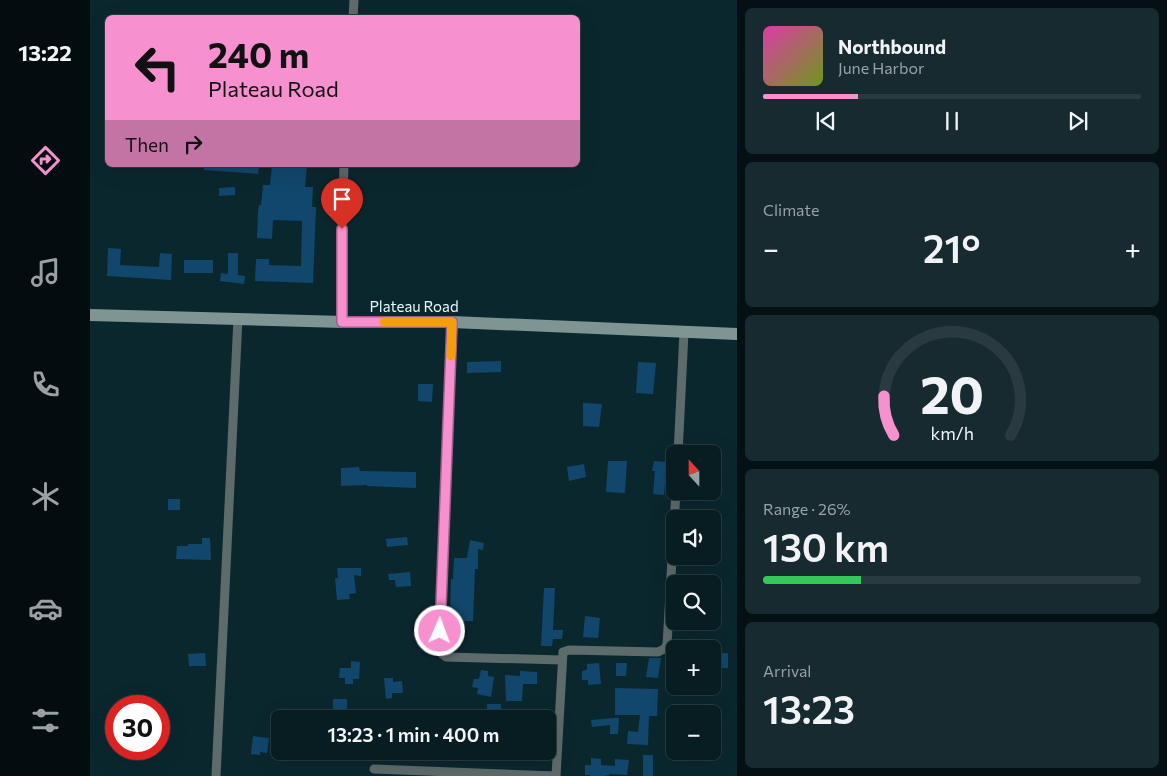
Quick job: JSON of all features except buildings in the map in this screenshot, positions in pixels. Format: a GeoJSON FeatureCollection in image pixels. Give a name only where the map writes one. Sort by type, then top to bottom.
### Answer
{"type":"FeatureCollection","features":[{"type":"Feature","properties":{"kind":"street"},"geometry":{"type":"LineString","coordinates":[[353,15],[354,0]]}},
{"type":"Feature","properties":{"kind":"street"},"geometry":{"type":"LineString","coordinates":[[342,322],[344,167]]}},
{"type":"Feature","properties":{"kind":"street","name":"Plateau Road"},"geometry":{"type":"LineString","coordinates":[[90,315],[342,322],[452,322],[737,334]]}},
{"type":"Feature","properties":{"kind":"street"},"geometry":{"type":"LineString","coordinates":[[216,776],[238,318]]}},
{"type":"Feature","properties":{"kind":"street"},"geometry":{"type":"LineString","coordinates":[[452,322],[440,649],[446,657],[562,660]]}},
{"type":"Feature","properties":{"kind":"street"},"geometry":{"type":"LineString","coordinates":[[678,445],[684,332]]}},
{"type":"Feature","properties":{"kind":"street"},"geometry":{"type":"LineString","coordinates":[[374,769],[556,776],[563,652],[569,650],[658,652],[667,645],[675,500]]}},
{"type":"Feature","properties":{"kind":"slow traffic"},"geometry":{"type":"LineString","coordinates":[[384,322],[452,322],[451,356]]}},
{"type":"Feature","properties":{"kind":"route"},"geometry":{"type":"LineString","coordinates":[[342,229],[342,322],[452,322],[440,631]]}}]}
